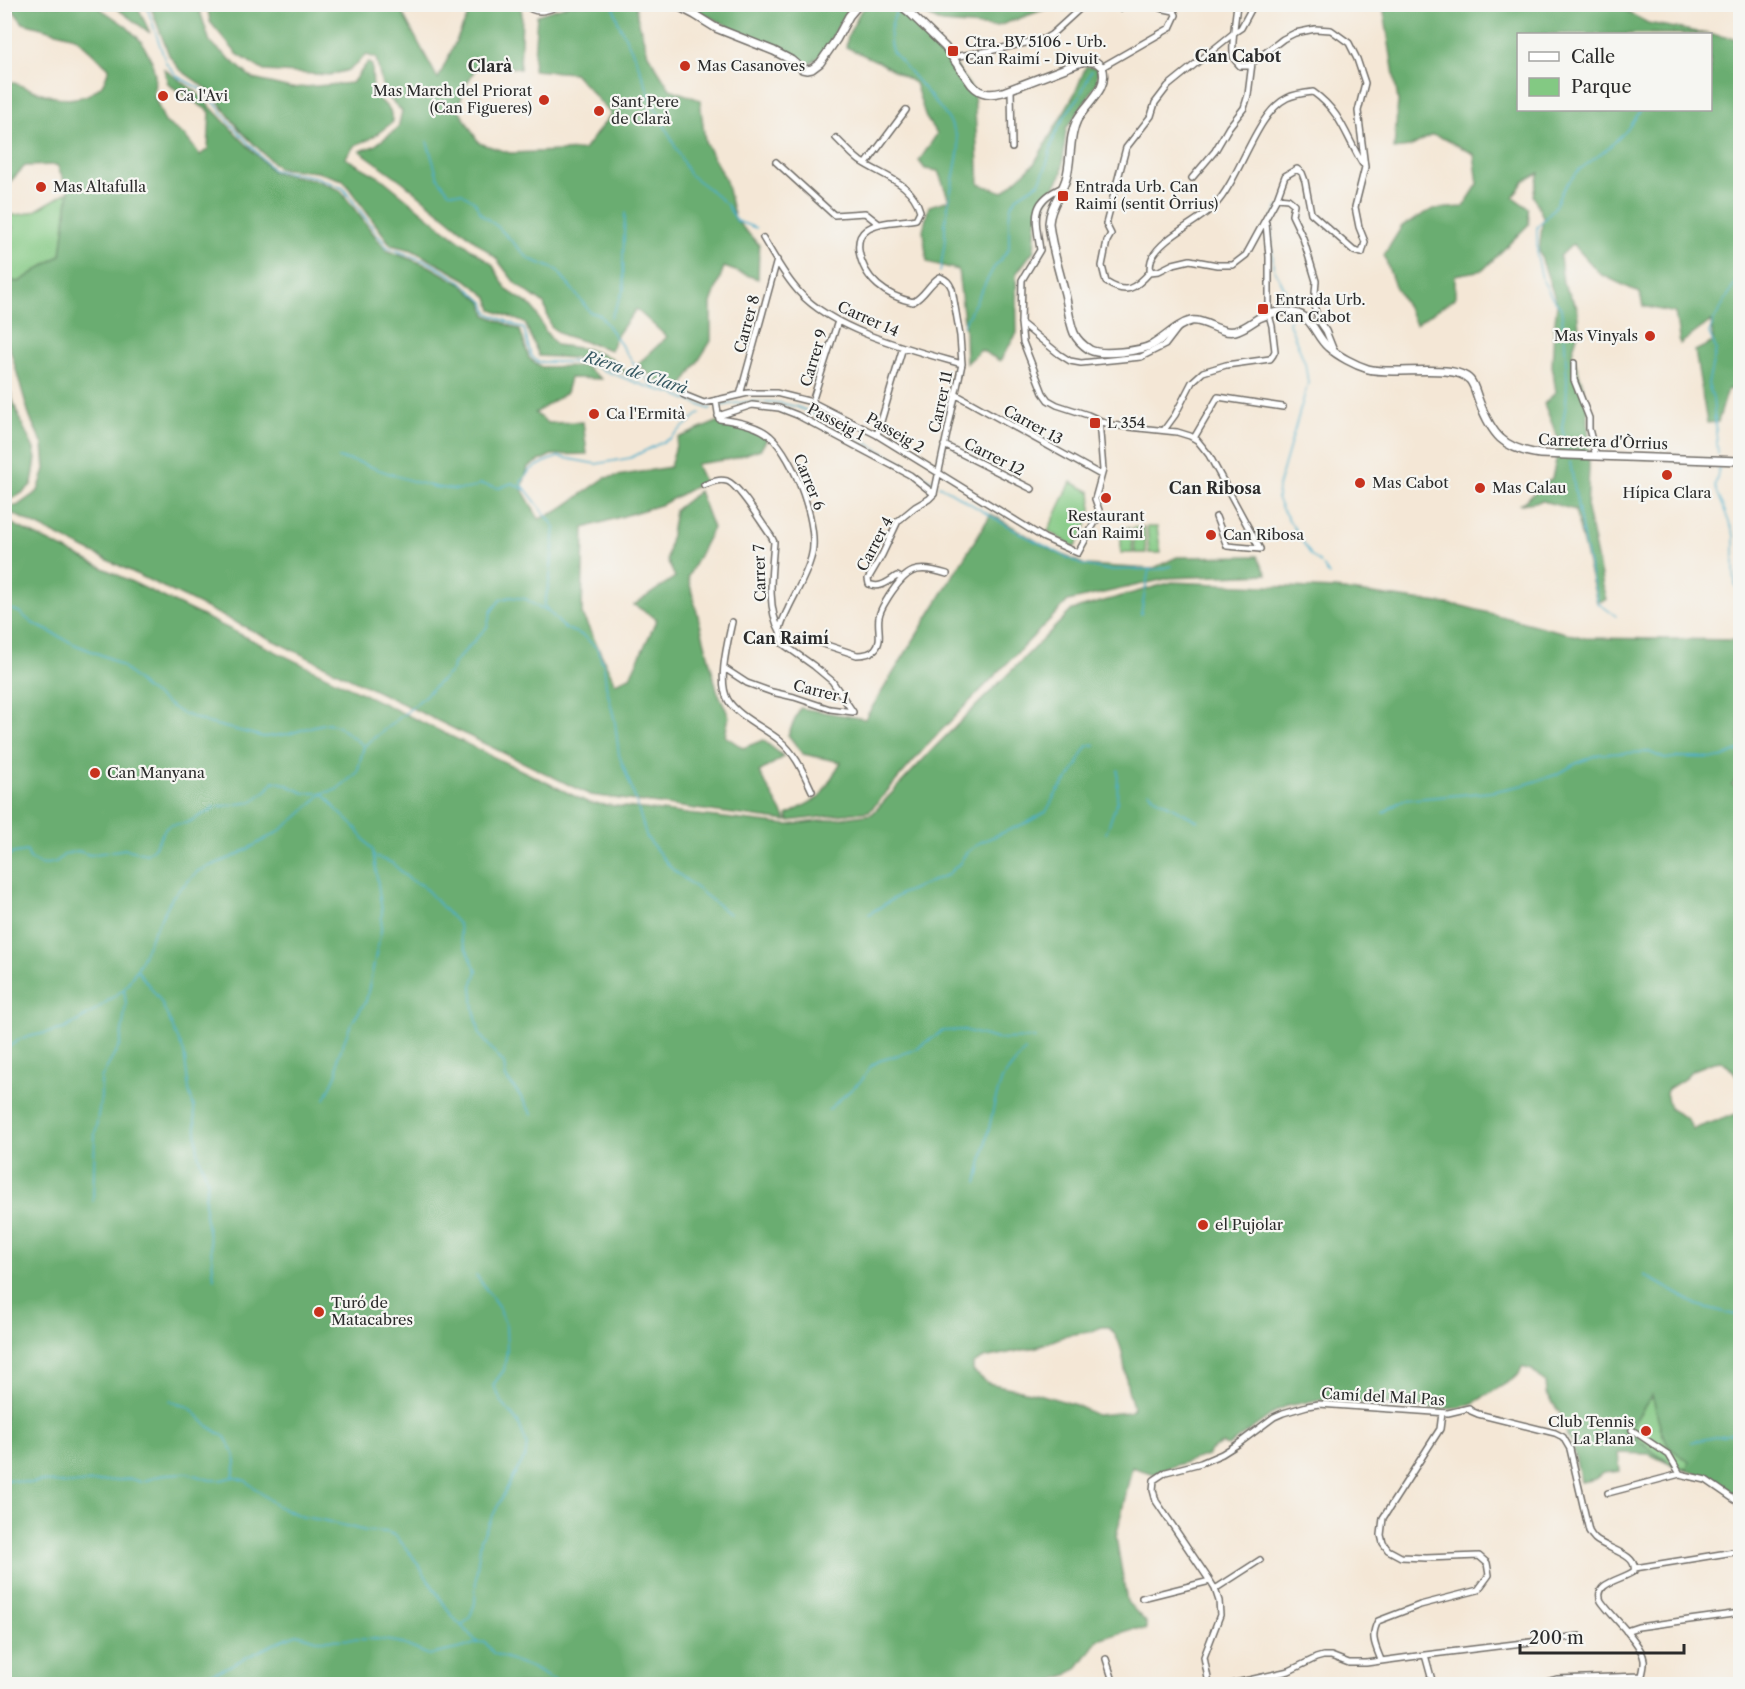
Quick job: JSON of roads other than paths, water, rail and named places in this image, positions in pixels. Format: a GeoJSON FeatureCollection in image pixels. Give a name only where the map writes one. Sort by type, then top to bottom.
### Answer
{"type":"FeatureCollection","features":[{"type":"Feature","properties":{"kind":"street"},"geometry":{"type":"LineString","coordinates":[[526,4],[535,10],[543,10],[559,4]]}},
{"type":"Feature","properties":{"kind":"street"},"geometry":{"type":"LineString","coordinates":[[674,4],[716,28],[774,51],[807,70],[820,63],[859,4]]}},
{"type":"Feature","properties":{"kind":"street"},"geometry":{"type":"LineString","coordinates":[[900,4],[953,57],[979,92],[995,94],[1079,63],[1092,61],[1102,67],[1170,28],[1176,15],[1174,11],[1154,4]]}},
{"type":"Feature","properties":{"kind":"street"},"geometry":{"type":"LineString","coordinates":[[953,57],[1044,39],[1085,4]]}},
{"type":"Feature","properties":{"kind":"street"},"geometry":{"type":"LineString","coordinates":[[1112,4],[1120,8],[1127,4]]}},
{"type":"Feature","properties":{"kind":"street"},"geometry":{"type":"LineString","coordinates":[[1150,272],[1190,261],[1233,265],[1246,255],[1277,198],[1284,177],[1297,169],[1302,173],[1305,181],[1311,213],[1354,251],[1362,253],[1365,242],[1355,207],[1365,167],[1358,111],[1365,83],[1357,59],[1349,43],[1332,30],[1315,29],[1295,33],[1283,39],[1248,66],[1240,66],[1234,60],[1232,50],[1238,4]]}},
{"type":"Feature","properties":{"kind":"street"},"geometry":{"type":"LineString","coordinates":[[1254,4],[1241,28],[1168,86],[1155,103],[1150,116],[1126,148],[1106,224],[1111,234],[1107,241],[1102,266],[1106,282],[1117,290],[1132,289],[1141,282],[1150,272],[1151,259],[1159,247],[1215,205],[1236,175],[1260,128],[1275,107],[1285,99],[1313,92],[1325,100],[1340,117],[1365,167]]}},
{"type":"Feature","properties":{"kind":"street"},"geometry":{"type":"LineString","coordinates":[[1192,178],[1215,151],[1244,108],[1252,63]]}},
{"type":"Feature","properties":{"kind":"street","name":"Carretera d'Òrrius"},"geometry":{"type":"LineString","coordinates":[[1102,67],[1103,77],[1100,87],[1076,122],[1071,141],[1068,173],[1050,211],[1049,229],[1074,333],[1088,348],[1097,352],[1133,350],[1151,346],[1192,321],[1227,332],[1276,312],[1297,313],[1311,322],[1323,341],[1334,351],[1370,370],[1438,371],[1460,374],[1470,380],[1493,429],[1511,447],[1519,450],[1540,454],[1740,460]]}},
{"type":"Feature","properties":{"kind":"street"},"geometry":{"type":"LineString","coordinates":[[1011,89],[1012,148]]}},
{"type":"Feature","properties":{"kind":"street"},"geometry":{"type":"LineString","coordinates":[[866,164],[906,110]]}},
{"type":"Feature","properties":{"kind":"street"},"geometry":{"type":"LineString","coordinates":[[776,162],[834,215],[865,213],[879,224],[916,219],[920,211],[909,191],[866,164],[836,138]]}},
{"type":"Feature","properties":{"kind":"street"},"geometry":{"type":"LineString","coordinates":[[1063,187],[1054,190],[1041,203],[1036,213],[1035,224],[1040,250],[1022,280],[1023,342],[1043,393],[1048,400],[1057,405],[1110,425],[1177,432],[1194,438],[1209,455],[1260,549],[1227,546],[1216,517]]}},
{"type":"Feature","properties":{"kind":"street"},"geometry":{"type":"LineString","coordinates":[[1277,198],[1288,199],[1294,204],[1293,215],[1303,238],[1316,281],[1314,306],[1334,351]]}},
{"type":"Feature","properties":{"kind":"street"},"geometry":{"type":"LineString","coordinates":[[1164,430],[1175,415],[1192,382],[1203,372],[1226,365],[1270,359],[1275,351],[1269,315],[1269,257],[1265,222]]}},
{"type":"Feature","properties":{"kind":"street","name":"Carrer 11"},"geometry":{"type":"LineString","coordinates":[[879,224],[865,230],[858,245],[860,258],[870,280],[896,296],[913,302],[918,300],[940,277],[946,279],[950,283],[956,309],[962,364],[934,494]]}},
{"type":"Feature","properties":{"kind":"street","name":"Carrer 14"},"geometry":{"type":"LineString","coordinates":[[763,238],[798,292],[817,308],[838,321],[903,347],[962,364]]}},
{"type":"Feature","properties":{"kind":"street","name":"Carrer 8"},"geometry":{"type":"LineString","coordinates":[[740,395],[777,260]]}},
{"type":"Feature","properties":{"kind":"street","name":"Carrer 9"},"geometry":{"type":"LineString","coordinates":[[812,402],[838,321]]}},
{"type":"Feature","properties":{"kind":"street"},"geometry":{"type":"LineString","coordinates":[[1021,323],[1059,354],[1071,361],[1081,363],[1141,357],[1165,345],[1179,327]]}},
{"type":"Feature","properties":{"kind":"street"},"geometry":{"type":"LineString","coordinates":[[878,435],[903,347]]}},
{"type":"Feature","properties":{"kind":"street"},"geometry":{"type":"LineString","coordinates":[[1574,363],[1574,380],[1589,418],[1589,429],[1596,456]]}},
{"type":"Feature","properties":{"kind":"street","name":"Passeig 2"},"geometry":{"type":"LineString","coordinates":[[684,396],[705,403],[748,393],[776,393],[812,402],[878,435],[1044,538],[1078,554],[1100,513],[1095,499],[1101,475]]}},
{"type":"Feature","properties":{"kind":"street","name":"Carrer 13"},"geometry":{"type":"LineString","coordinates":[[955,394],[1101,475]]}},
{"type":"Feature","properties":{"kind":"street"},"geometry":{"type":"LineString","coordinates":[[1194,438],[1218,397],[1283,407]]}},
{"type":"Feature","properties":{"kind":"street"},"geometry":{"type":"LineString","coordinates":[[716,400],[718,416]]}},
{"type":"Feature","properties":{"kind":"street","name":"Passeig 1"},"geometry":{"type":"LineString","coordinates":[[718,416],[752,405],[779,408],[797,415],[910,475],[934,494]]}},
{"type":"Feature","properties":{"kind":"street","name":"Carrer 6"},"geometry":{"type":"LineString","coordinates":[[718,416],[718,419],[742,422],[770,435],[789,461],[809,510],[814,536],[812,557],[780,631]]}},
{"type":"Feature","properties":{"kind":"street"},"geometry":{"type":"LineString","coordinates":[[1099,420],[1103,460],[1101,475]]}},
{"type":"Feature","properties":{"kind":"street","name":"Carrer 12"},"geometry":{"type":"LineString","coordinates":[[944,445],[1032,489]]}},
{"type":"Feature","properties":{"kind":"street","name":"Carrer 7"},"geometry":{"type":"LineString","coordinates":[[704,485],[717,480],[728,482],[737,488],[771,536],[774,542],[771,588],[776,623],[780,631]]}},
{"type":"Feature","properties":{"kind":"street","name":"Carrer 4"},"geometry":{"type":"LineString","coordinates":[[902,579],[897,576],[875,587],[869,584],[868,579],[898,521],[934,494]]}},
{"type":"Feature","properties":{"kind":"street"},"geometry":{"type":"LineString","coordinates":[[780,631],[783,644],[801,639],[812,640],[857,655],[865,654],[875,649],[879,640],[881,609],[902,579],[911,571],[920,568],[933,569],[947,574]]}},
{"type":"Feature","properties":{"kind":"street"},"geometry":{"type":"LineString","coordinates":[[732,622],[724,668],[724,685],[728,700],[740,713],[780,740],[794,755],[812,791]]}},
{"type":"Feature","properties":{"kind":"street","name":"Carrer 1"},"geometry":{"type":"LineString","coordinates":[[724,668],[747,683],[772,692],[830,709],[853,712],[832,681],[783,644]]}},
{"type":"Feature","properties":{"kind":"street","name":"Camí del Mal Pas"},"geometry":{"type":"LineString","coordinates":[[1209,1684],[1204,1657],[1220,1615],[1219,1601],[1210,1581],[1156,1501],[1153,1484],[1156,1478],[1171,1470],[1201,1463],[1222,1454],[1244,1441],[1274,1417],[1300,1407],[1319,1404],[1442,1413],[1460,1412],[1469,1408],[1478,1414],[1555,1433],[1563,1437],[1570,1449],[1589,1531],[1602,1544],[1627,1557],[1634,1563],[1635,1568]]}},
{"type":"Feature","properties":{"kind":"street"},"geometry":{"type":"LineString","coordinates":[[1381,1660],[1373,1631],[1378,1621],[1420,1605],[1478,1590],[1489,1575],[1487,1563],[1479,1556],[1401,1557],[1388,1550],[1383,1543],[1381,1535],[1383,1518],[1440,1429],[1442,1413]]}},
{"type":"Feature","properties":{"kind":"street"},"geometry":{"type":"LineString","coordinates":[[1632,1430],[1669,1455],[1680,1474]]}},
{"type":"Feature","properties":{"kind":"street"},"geometry":{"type":"LineString","coordinates":[[1608,1493],[1680,1474],[1706,1480],[1740,1502]]}},
{"type":"Feature","properties":{"kind":"street"},"geometry":{"type":"LineString","coordinates":[[1640,1684],[1644,1657],[1626,1631],[1600,1601],[1599,1591],[1603,1586],[1631,1574],[1635,1568],[1740,1551]]}},
{"type":"Feature","properties":{"kind":"street"},"geometry":{"type":"LineString","coordinates":[[1215,1589],[1260,1560]]}},
{"type":"Feature","properties":{"kind":"street"},"geometry":{"type":"LineString","coordinates":[[1142,1598],[1210,1581]]}},
{"type":"Feature","properties":{"kind":"street"},"geometry":{"type":"LineString","coordinates":[[1626,1631],[1638,1627],[1740,1613]]}},
{"type":"Feature","properties":{"kind":"street"},"geometry":{"type":"LineString","coordinates":[[1231,1684],[1289,1671],[1323,1656],[1331,1656],[1349,1663],[1366,1663],[1579,1636]]}},
{"type":"Feature","properties":{"kind":"street"},"geometry":{"type":"LineString","coordinates":[[1425,1655],[1433,1684]]}},
{"type":"Feature","properties":{"kind":"street"},"geometry":{"type":"LineString","coordinates":[[1106,1659],[1114,1684]]}},
{"type":"Feature","properties":{"kind":"street"},"geometry":{"type":"LineString","coordinates":[[1539,1684],[1557,1679],[1641,1676]]}},
{"type":"Feature","properties":{"kind":"waterway","name":"Riera de Clarà"},"geometry":{"type":"LineString","coordinates":[[146,4],[166,63],[177,76],[200,89],[215,103],[273,170],[316,177],[343,188],[387,247],[430,263],[462,282],[485,303],[488,313],[524,329],[531,356],[538,362],[582,362],[711,408]]}},
{"type":"Feature","properties":{"kind":"waterway"},"geometry":{"type":"LineString","coordinates":[[613,4],[618,22],[636,59],[652,101],[689,174],[727,205],[737,221],[756,228]]}},
{"type":"Feature","properties":{"kind":"waterway"},"geometry":{"type":"LineString","coordinates":[[896,12],[891,26],[892,51],[943,111],[958,140],[959,149],[945,222],[945,241],[940,272]]}},
{"type":"Feature","properties":{"kind":"waterway"},"geometry":{"type":"LineString","coordinates":[[963,326],[993,269],[1009,249],[1011,206],[1017,197],[1039,183],[1054,137],[1066,114],[1080,96],[1091,71]]}},
{"type":"Feature","properties":{"kind":"waterway"},"geometry":{"type":"LineString","coordinates":[[1567,451],[1562,427],[1567,381],[1561,308],[1542,279],[1537,256],[1537,227],[1554,208],[1562,191],[1579,170],[1606,150],[1626,131],[1640,111]]}},
{"type":"Feature","properties":{"kind":"waterway"},"geometry":{"type":"LineString","coordinates":[[427,141],[438,178],[449,192],[462,193],[474,201],[482,215],[498,227],[529,259],[557,270],[590,312],[600,315],[640,372],[657,389]]}},
{"type":"Feature","properties":{"kind":"waterway"},"geometry":{"type":"LineString","coordinates":[[1278,207],[1271,222],[1273,266],[1291,301],[1291,308]]}},
{"type":"Feature","properties":{"kind":"waterway"},"geometry":{"type":"LineString","coordinates":[[611,317],[624,289],[625,213]]}},
{"type":"Feature","properties":{"kind":"waterway"},"geometry":{"type":"LineString","coordinates":[[1718,454],[1713,399],[1708,384],[1716,349],[1709,333],[1713,322],[1740,278]]}},
{"type":"Feature","properties":{"kind":"waterway"},"geometry":{"type":"LineString","coordinates":[[1290,318],[1289,323],[1305,363],[1308,383],[1278,487],[1277,498],[1311,555],[1320,563]]}},
{"type":"Feature","properties":{"kind":"waterway","name":"Riera de Clarà"},"geometry":{"type":"LineString","coordinates":[[720,406],[763,401],[802,409],[935,483]]}},
{"type":"Feature","properties":{"kind":"waterway"},"geometry":{"type":"LineString","coordinates":[[700,413],[669,439],[630,458],[596,464],[559,457],[530,470],[521,483],[555,527],[550,578],[544,606],[564,628],[582,635],[597,648],[604,666],[619,755],[647,838],[671,868],[729,914]]}},
{"type":"Feature","properties":{"kind":"waterway"},"geometry":{"type":"LineString","coordinates":[[338,458],[440,488],[470,488],[480,484],[499,488],[512,483],[526,490]]}},
{"type":"Feature","properties":{"kind":"waterway"},"geometry":{"type":"LineString","coordinates":[[1570,462],[1585,548],[1598,603],[1616,616]]}},
{"type":"Feature","properties":{"kind":"waterway"},"geometry":{"type":"LineString","coordinates":[[1719,468],[1715,486],[1734,535],[1735,584],[1740,593]]}},
{"type":"Feature","properties":{"kind":"waterway","name":"Riera de Clarà"},"geometry":{"type":"LineString","coordinates":[[939,485],[1016,531],[1080,564],[1107,570],[1160,569],[1172,566]]}},
{"type":"Feature","properties":{"kind":"waterway"},"geometry":{"type":"LineString","coordinates":[[1323,566],[1329,575]]}},
{"type":"Feature","properties":{"kind":"waterway"},"geometry":{"type":"LineString","coordinates":[[1141,614],[1149,569]]}},
{"type":"Feature","properties":{"kind":"waterway"},"geometry":{"type":"LineString","coordinates":[[11,609],[19,612],[32,623],[76,645],[109,658],[122,666],[146,689],[181,713],[208,723],[264,737],[289,734],[328,723],[339,727],[364,746],[414,706],[452,670],[453,664],[487,627],[491,612],[500,600],[510,597],[526,599],[546,610]]}},
{"type":"Feature","properties":{"kind":"waterway"},"geometry":{"type":"LineString","coordinates":[[869,914],[901,894],[947,875],[959,864],[966,853],[981,842],[1046,812],[1057,792],[1074,771],[1087,746],[1096,745]]}},
{"type":"Feature","properties":{"kind":"waterway"},"geometry":{"type":"LineString","coordinates":[[4,1050],[22,1038],[64,1029],[90,1014],[124,989],[137,969],[173,896],[198,871],[235,856],[278,832],[323,793],[336,790],[357,773],[364,746]]}},
{"type":"Feature","properties":{"kind":"waterway"},"geometry":{"type":"LineString","coordinates":[[1383,813],[1403,800],[1490,792],[1524,785],[1558,774],[1600,754],[1649,752],[1665,759],[1721,758],[1740,750]]}},
{"type":"Feature","properties":{"kind":"waterway"},"geometry":{"type":"LineString","coordinates":[[1106,833],[1117,802],[1118,770]]}},
{"type":"Feature","properties":{"kind":"waterway"},"geometry":{"type":"LineString","coordinates":[[4,858],[14,853],[27,851],[30,859],[42,865],[56,862],[65,854],[78,851],[90,855],[125,849],[147,854],[170,825],[187,823],[216,807],[252,802],[274,781],[304,793],[323,793],[355,827],[373,851],[382,911],[381,931],[366,1001],[351,1024],[338,1057],[337,1073],[325,1099]]}},
{"type":"Feature","properties":{"kind":"waterway"},"geometry":{"type":"LineString","coordinates":[[1149,792],[1157,799],[1198,821]]}},
{"type":"Feature","properties":{"kind":"waterway"},"geometry":{"type":"LineString","coordinates":[[376,857],[392,863],[410,880],[422,885],[459,925],[461,939],[477,971],[472,986],[480,1035],[504,1064],[506,1078],[532,1114]]}},
{"type":"Feature","properties":{"kind":"waterway"},"geometry":{"type":"LineString","coordinates":[[137,970],[160,1000],[184,1052],[194,1108],[198,1154],[208,1181],[205,1215],[214,1279]]}},
{"type":"Feature","properties":{"kind":"waterway"},"geometry":{"type":"LineString","coordinates":[[93,1201],[95,1134],[101,1097],[101,1078],[120,1045],[126,1004],[124,989]]}},
{"type":"Feature","properties":{"kind":"waterway"},"geometry":{"type":"LineString","coordinates":[[828,1110],[862,1080],[871,1066],[879,1061],[914,1050],[943,1031],[964,1030],[997,1039],[1035,1038]]}},
{"type":"Feature","properties":{"kind":"waterway"},"geometry":{"type":"LineString","coordinates":[[977,1183],[1002,1079],[1025,1050]]}},
{"type":"Feature","properties":{"kind":"waterway"},"geometry":{"type":"LineString","coordinates":[[462,1626],[470,1617],[475,1603],[481,1539],[525,1457],[527,1445],[519,1424],[503,1404],[493,1385],[504,1370],[507,1350],[506,1325],[498,1306],[476,1275]]}},
{"type":"Feature","properties":{"kind":"waterway"},"geometry":{"type":"LineString","coordinates":[[1644,1275],[1697,1305],[1740,1316]]}},
{"type":"Feature","properties":{"kind":"waterway"},"geometry":{"type":"LineString","coordinates":[[170,1401],[189,1407],[208,1426],[225,1437],[236,1462],[233,1477]]}},
{"type":"Feature","properties":{"kind":"waterway"},"geometry":{"type":"LineString","coordinates":[[1691,1442],[1740,1432]]}},
{"type":"Feature","properties":{"kind":"waterway"},"geometry":{"type":"LineString","coordinates":[[4,1479],[31,1483],[41,1481],[69,1484],[131,1479],[141,1482],[166,1474],[187,1473],[210,1480],[233,1477],[246,1481],[277,1506],[303,1517],[366,1531],[387,1532],[396,1536],[413,1557],[452,1616],[478,1643],[485,1642],[493,1653],[530,1667],[561,1684]]}},
{"type":"Feature","properties":{"kind":"waterway"},"geometry":{"type":"LineString","coordinates":[[181,1684],[221,1670],[297,1634],[317,1640],[376,1639],[398,1642],[429,1655],[477,1643]]}},
{"type":"Feature","properties":{"kind":"place","name":"Ctra. BV 5106 - Urb. Can Raimí - Divuit"},"geometry":{"type":"Point","coordinates":[953,51]}},
{"type":"Feature","properties":{"kind":"place","name":"Mas Casanoves"},"geometry":{"type":"Point","coordinates":[685,66]}},
{"type":"Feature","properties":{"kind":"place","name":"Ca l'Avi"},"geometry":{"type":"Point","coordinates":[163,96]}},
{"type":"Feature","properties":{"kind":"place","name":"Mas March del Priorat (Can Figueres)"},"geometry":{"type":"Point","coordinates":[544,100]}},
{"type":"Feature","properties":{"kind":"place","name":"Sant Pere de Clarà"},"geometry":{"type":"Point","coordinates":[599,111]}},
{"type":"Feature","properties":{"kind":"place","name":"Mas Altafulla"},"geometry":{"type":"Point","coordinates":[41,187]}},
{"type":"Feature","properties":{"kind":"place","name":"Entrada Urb. Can Raimí (sentit Òrrius)"},"geometry":{"type":"Point","coordinates":[1063,196]}},
{"type":"Feature","properties":{"kind":"place","name":"Entrada Urb. Can Cabot"},"geometry":{"type":"Point","coordinates":[1263,309]}},
{"type":"Feature","properties":{"kind":"place","name":"Mas Vinyals"},"geometry":{"type":"Point","coordinates":[1650,336]}},
{"type":"Feature","properties":{"kind":"place","name":"Ca l'Ermità"},"geometry":{"type":"Point","coordinates":[594,414]}},
{"type":"Feature","properties":{"kind":"place","name":"L 354"},"geometry":{"type":"Point","coordinates":[1095,423]}},
{"type":"Feature","properties":{"kind":"place","name":"Hípica Clara"},"geometry":{"type":"Point","coordinates":[1667,475]}},
{"type":"Feature","properties":{"kind":"place","name":"Mas Cabot"},"geometry":{"type":"Point","coordinates":[1360,483]}},
{"type":"Feature","properties":{"kind":"place","name":"Mas Calau"},"geometry":{"type":"Point","coordinates":[1480,488]}},
{"type":"Feature","properties":{"kind":"place","name":"Restaurant Can Raimí"},"geometry":{"type":"Point","coordinates":[1106,498]}},
{"type":"Feature","properties":{"kind":"place","name":"Can Ribosa"},"geometry":{"type":"Point","coordinates":[1211,535]}},
{"type":"Feature","properties":{"kind":"place","name":"Can Manyana"},"geometry":{"type":"Point","coordinates":[95,773]}},
{"type":"Feature","properties":{"kind":"place","name":"el Pujolar"},"geometry":{"type":"Point","coordinates":[1203,1225]}},
{"type":"Feature","properties":{"kind":"place","name":"Turó de Matacabres"},"geometry":{"type":"Point","coordinates":[319,1312]}},
{"type":"Feature","properties":{"kind":"place","name":"Club Tennis La Plana"},"geometry":{"type":"Point","coordinates":[1646,1431]}},
{"type":"Feature","properties":{"kind":"district","name":"Can Cabot"},"geometry":{"type":"Point","coordinates":[1238,56]}},
{"type":"Feature","properties":{"kind":"district","name":"Clarà"},"geometry":{"type":"Point","coordinates":[490,66]}},
{"type":"Feature","properties":{"kind":"district","name":"Can Ribosa"},"geometry":{"type":"Point","coordinates":[1215,488]}},
{"type":"Feature","properties":{"kind":"district","name":"Can Raimí"},"geometry":{"type":"Point","coordinates":[786,638]}}]}
